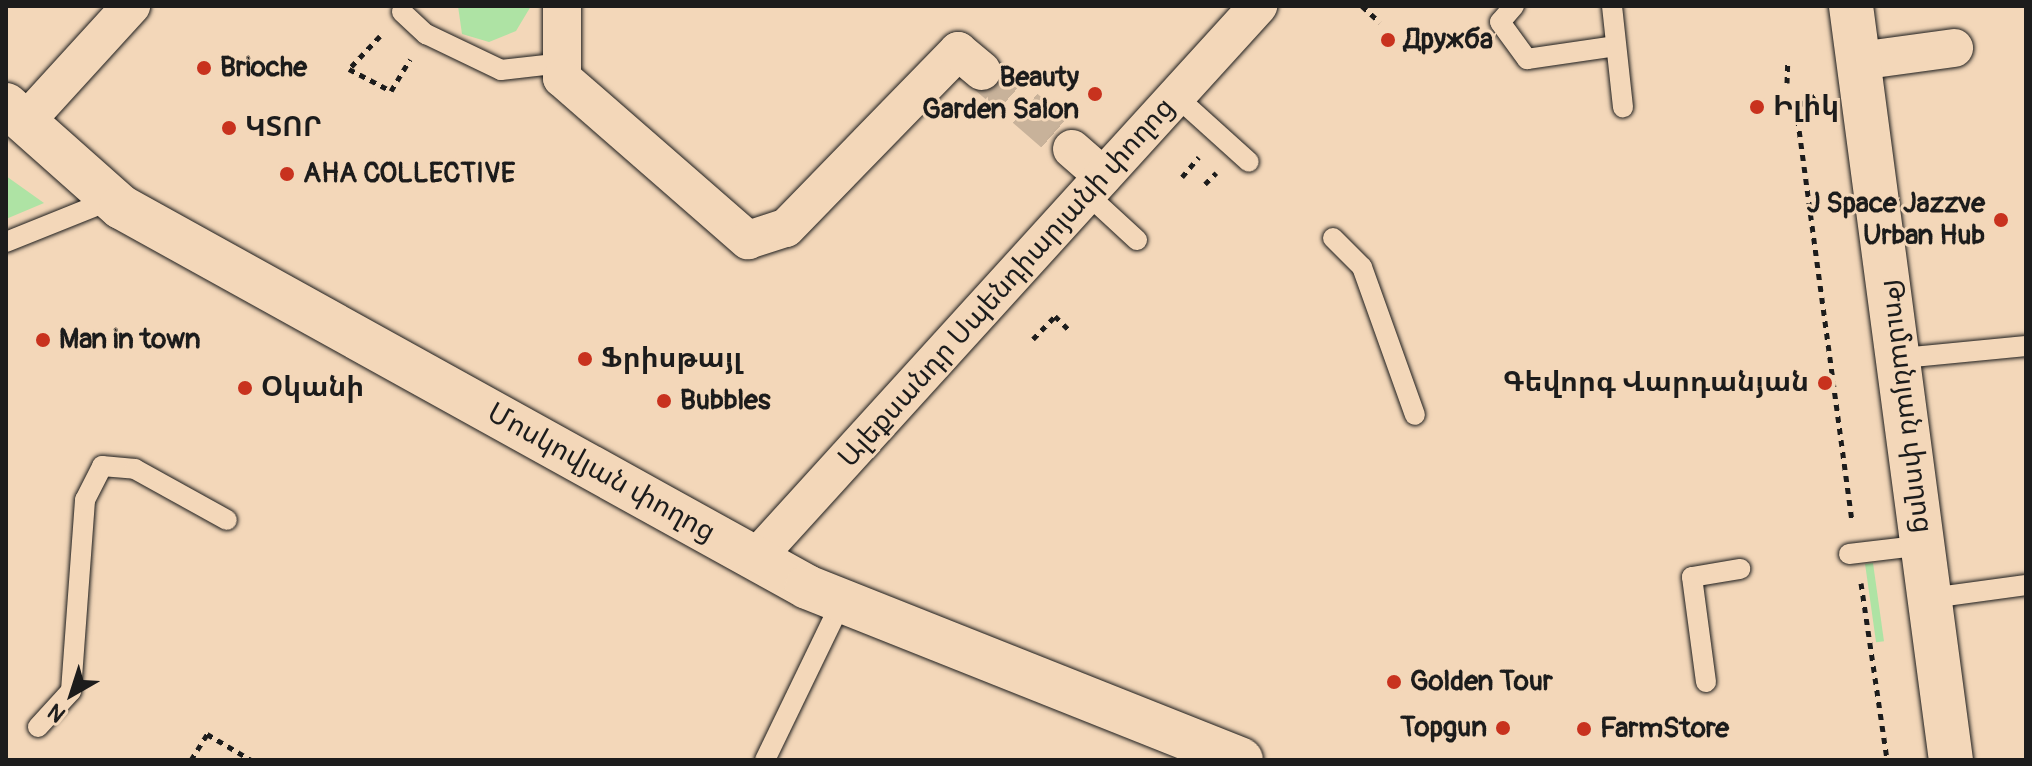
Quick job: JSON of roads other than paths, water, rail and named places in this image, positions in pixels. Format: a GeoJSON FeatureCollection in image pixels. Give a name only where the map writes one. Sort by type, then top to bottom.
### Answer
{"type":"FeatureCollection","features":[{"type":"Feature","properties":{"kind":"main road","name":"Թումանյան փողոց"},"geometry":{"type":"LineString","coordinates":[[1851,6],[1902,358],[1951,760]]}},
{"type":"Feature","properties":{"kind":"main road","name":"Մոսկովյան փողոց"},"geometry":{"type":"LineString","coordinates":[[16,113],[113,199],[755,559],[841,603],[1241,760]]}},
{"type":"Feature","properties":{"kind":"street"},"geometry":{"type":"LineString","coordinates":[[16,113],[131,6]]}},
{"type":"Feature","properties":{"kind":"street"},"geometry":{"type":"LineString","coordinates":[[562,6],[562,78],[748,240],[786,228],[958,51],[982,71]]}},
{"type":"Feature","properties":{"kind":"street","name":"Ալեքսանդր Սպենդիարյանի փողոց"},"geometry":{"type":"LineString","coordinates":[[755,559],[1258,6]]}},
{"type":"Feature","properties":{"kind":"street"},"geometry":{"type":"LineString","coordinates":[[1859,61],[1954,48]]}},
{"type":"Feature","properties":{"kind":"street"},"geometry":{"type":"LineString","coordinates":[[1072,149],[1095,185]]}},
{"type":"Feature","properties":{"kind":"lane"},"geometry":{"type":"LineString","coordinates":[[1514,6],[1500,22],[1527,59],[1616,46]]}},
{"type":"Feature","properties":{"kind":"lane"},"geometry":{"type":"LineString","coordinates":[[1612,6],[1623,107]]}},
{"type":"Feature","properties":{"kind":"lane"},"geometry":{"type":"LineString","coordinates":[[402,12],[426,34],[501,70],[562,63]]}},
{"type":"Feature","properties":{"kind":"lane"},"geometry":{"type":"LineString","coordinates":[[1176,96],[1249,162]]}},
{"type":"Feature","properties":{"kind":"lane"},"geometry":{"type":"LineString","coordinates":[[1095,185],[1137,240]]}},
{"type":"Feature","properties":{"kind":"lane"},"geometry":{"type":"LineString","coordinates":[[6,242],[113,199]]}},
{"type":"Feature","properties":{"kind":"lane"},"geometry":{"type":"LineString","coordinates":[[1333,238],[1362,267],[1415,415]]}},
{"type":"Feature","properties":{"kind":"lane"},"geometry":{"type":"LineString","coordinates":[[1902,358],[2026,346]]}},
{"type":"Feature","properties":{"kind":"lane"},"geometry":{"type":"LineString","coordinates":[[38,727],[71,691],[85,500],[102,466],[135,469],[227,520]]}},
{"type":"Feature","properties":{"kind":"lane"},"geometry":{"type":"LineString","coordinates":[[1854,560],[1925,545]]}},
{"type":"Feature","properties":{"kind":"lane"},"geometry":{"type":"LineString","coordinates":[[1706,682],[1692,577],[1740,569]]}},
{"type":"Feature","properties":{"kind":"lane"},"geometry":{"type":"LineString","coordinates":[[1931,598],[2026,585]]}},
{"type":"Feature","properties":{"kind":"lane"},"geometry":{"type":"LineString","coordinates":[[765,760],[841,603]]}},
{"type":"Feature","properties":{"kind":"tunnel"},"geometry":{"type":"LineString","coordinates":[[982,71],[1072,149]]}},
{"type":"Feature","properties":{"kind":"place","name":"Дружба"},"geometry":{"type":"Point","coordinates":[1388,40]}},
{"type":"Feature","properties":{"kind":"place","name":"Brioche"},"geometry":{"type":"Point","coordinates":[204,68]}},
{"type":"Feature","properties":{"kind":"place","name":"Beauty Garden Salon"},"geometry":{"type":"Point","coordinates":[1095,94]}},
{"type":"Feature","properties":{"kind":"place","name":"Իլիկ"},"geometry":{"type":"Point","coordinates":[1757,107]}},
{"type":"Feature","properties":{"kind":"place","name":"ԿՏՈՐ"},"geometry":{"type":"Point","coordinates":[229,128]}},
{"type":"Feature","properties":{"kind":"place","name":"AHA COLLECTIVE"},"geometry":{"type":"Point","coordinates":[287,174]}},
{"type":"Feature","properties":{"kind":"place","name":"J Space Jazzve Urban Hub"},"geometry":{"type":"Point","coordinates":[2001,220]}},
{"type":"Feature","properties":{"kind":"place","name":"Man in town"},"geometry":{"type":"Point","coordinates":[43,340]}},
{"type":"Feature","properties":{"kind":"place","name":"Ֆրիսթայլ"},"geometry":{"type":"Point","coordinates":[585,359]}},
{"type":"Feature","properties":{"kind":"place","name":"Գեվորգ Վարդանյան"},"geometry":{"type":"Point","coordinates":[1825,383]}},
{"type":"Feature","properties":{"kind":"place","name":"Օկանի"},"geometry":{"type":"Point","coordinates":[245,388]}},
{"type":"Feature","properties":{"kind":"place","name":"Bubbles"},"geometry":{"type":"Point","coordinates":[664,401]}},
{"type":"Feature","properties":{"kind":"place","name":"Golden Tour"},"geometry":{"type":"Point","coordinates":[1394,682]}},
{"type":"Feature","properties":{"kind":"place","name":"Topgun"},"geometry":{"type":"Point","coordinates":[1503,728]}},
{"type":"Feature","properties":{"kind":"place","name":"FarmStore"},"geometry":{"type":"Point","coordinates":[1584,729]}}]}
